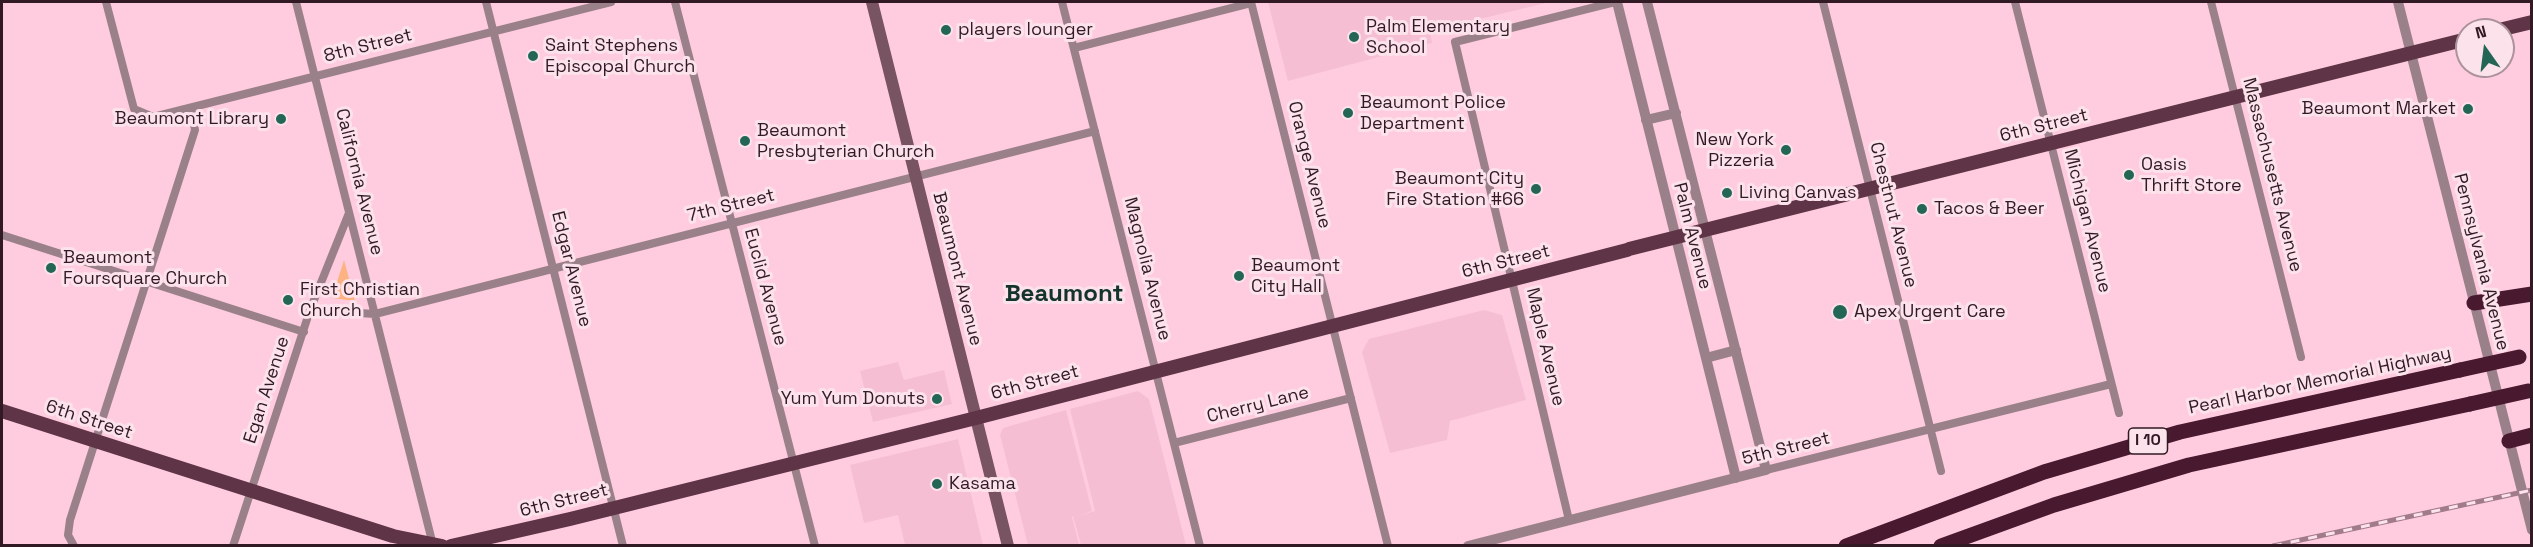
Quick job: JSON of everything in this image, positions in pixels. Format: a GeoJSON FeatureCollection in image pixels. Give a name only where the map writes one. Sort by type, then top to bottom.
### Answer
{"type":"FeatureCollection","features":[{"type":"Feature","properties":{"kind":"highway"},"geometry":{"type":"LineString","coordinates":[[2474,303],[2532,294]]}},
{"type":"Feature","properties":{"kind":"highway","name":"Pearl Harbor Memorial Highway"},"geometry":{"type":"LineString","coordinates":[[1846,546],[2044,472],[2180,432],[2525,356]]}},
{"type":"Feature","properties":{"kind":"highway","name":"I 10"},"geometry":{"type":"LineString","coordinates":[[1941,546],[2054,505],[2189,465],[2530,391]]}},
{"type":"Feature","properties":{"kind":"highway"},"geometry":{"type":"LineString","coordinates":[[2509,441],[2532,435]]}},
{"type":"Feature","properties":{"kind":"main road","name":"Beaumont Avenue"},"geometry":{"type":"LineString","coordinates":[[872,2],[1008,546]]}},
{"type":"Feature","properties":{"kind":"main road"},"geometry":{"type":"LineString","coordinates":[[2515,26],[2532,22]]}},
{"type":"Feature","properties":{"kind":"main road","name":"6th Street"},"geometry":{"type":"LineString","coordinates":[[451,546],[976,418],[1870,188],[2455,42]]}},
{"type":"Feature","properties":{"kind":"main road","name":"6th Street"},"geometry":{"type":"LineString","coordinates":[[2,411],[393,536],[442,546]]}},
{"type":"Feature","properties":{"kind":"street","name":"8th Street"},"geometry":{"type":"LineString","coordinates":[[106,2],[134,109],[153,117],[611,2]]}},
{"type":"Feature","properties":{"kind":"street","name":"California Avenue"},"geometry":{"type":"LineString","coordinates":[[296,2],[433,545]]}},
{"type":"Feature","properties":{"kind":"street","name":"Edgar Avenue"},"geometry":{"type":"LineString","coordinates":[[486,2],[623,546]]}},
{"type":"Feature","properties":{"kind":"street","name":"Euclid Avenue"},"geometry":{"type":"LineString","coordinates":[[675,2],[815,546]]}},
{"type":"Feature","properties":{"kind":"street","name":"Magnolia Avenue"},"geometry":{"type":"LineString","coordinates":[[1062,2],[1200,546]]}},
{"type":"Feature","properties":{"kind":"street"},"geometry":{"type":"LineString","coordinates":[[1074,48],[1251,2]]}},
{"type":"Feature","properties":{"kind":"street","name":"Orange Avenue"},"geometry":{"type":"LineString","coordinates":[[1251,2],[1388,546]]}},
{"type":"Feature","properties":{"kind":"street","name":"Maple Avenue"},"geometry":{"type":"LineString","coordinates":[[1569,520],[1455,42],[1616,2]]}},
{"type":"Feature","properties":{"kind":"street","name":"Palm Avenue"},"geometry":{"type":"LineString","coordinates":[[1616,2],[1736,478]]}},
{"type":"Feature","properties":{"kind":"street","name":"Palm Avenue"},"geometry":{"type":"LineString","coordinates":[[1647,2],[1766,470]]}},
{"type":"Feature","properties":{"kind":"street","name":"Chestnut Avenue"},"geometry":{"type":"LineString","coordinates":[[1823,2],[1941,471]]}},
{"type":"Feature","properties":{"kind":"street","name":"Michigan Avenue"},"geometry":{"type":"LineString","coordinates":[[2015,2],[2119,413]]}},
{"type":"Feature","properties":{"kind":"street","name":"Massachusetts Avenue"},"geometry":{"type":"LineString","coordinates":[[2211,2],[2301,357]]}},
{"type":"Feature","properties":{"kind":"street","name":"Pennsylvania Avenue"},"geometry":{"type":"LineString","coordinates":[[2398,2],[2532,530]]}},
{"type":"Feature","properties":{"kind":"street"},"geometry":{"type":"LineString","coordinates":[[74,546],[68,535],[70,519],[195,130],[191,108]]}},
{"type":"Feature","properties":{"kind":"street"},"geometry":{"type":"LineString","coordinates":[[1646,120],[1676,112]]}},
{"type":"Feature","properties":{"kind":"street","name":"7th Street"},"geometry":{"type":"LineString","coordinates":[[310,310],[375,314],[1095,130]]}},
{"type":"Feature","properties":{"kind":"street","name":"Egan Avenue"},"geometry":{"type":"LineString","coordinates":[[233,546],[310,310],[350,213]]}},
{"type":"Feature","properties":{"kind":"street"},"geometry":{"type":"LineString","coordinates":[[2,235],[303,332]]}},
{"type":"Feature","properties":{"kind":"street"},"geometry":{"type":"LineString","coordinates":[[1706,358],[1736,350]]}},
{"type":"Feature","properties":{"kind":"street","name":"5th Street"},"geometry":{"type":"LineString","coordinates":[[1468,546],[2111,384]]}},
{"type":"Feature","properties":{"kind":"street","name":"Cherry Lane"},"geometry":{"type":"LineString","coordinates":[[1174,443],[1351,398]]}},
{"type":"Feature","properties":{"kind":"shaded area","name":"Palm Elementary School"},"geometry":{"type":"Polygon","coordinates":[[[1268,2],[1550,2],[1430,31],[1432,43],[1288,81],[1268,2]]]}},
{"type":"Feature","properties":{"kind":"shaded area"},"geometry":{"type":"Polygon","coordinates":[[[344,260],[355,301],[332,298],[344,260]]]}},
{"type":"Feature","properties":{"kind":"shaded area"},"geometry":{"type":"Polygon","coordinates":[[[1484,310],[1502,315],[1526,400],[1450,421],[1447,440],[1390,453],[1362,352],[1369,339],[1484,310]]]}},
{"type":"Feature","properties":{"kind":"shaded area"},"geometry":{"type":"Polygon","coordinates":[[[898,362],[904,380],[944,370],[952,404],[873,422],[860,371],[898,362]]]}},
{"type":"Feature","properties":{"kind":"shaded area"},"geometry":{"type":"Polygon","coordinates":[[[1138,391],[1149,399],[1186,545],[1081,545],[1073,516],[1079,545],[1028,545],[1000,435],[1003,428],[1066,410],[1092,511],[1078,516],[1095,511],[1070,409],[1138,391]]]}},
{"type":"Feature","properties":{"kind":"shaded area"},"geometry":{"type":"Polygon","coordinates":[[[958,439],[983,545],[905,545],[898,515],[864,523],[850,465],[958,439]]]}},
{"type":"Feature","properties":{"kind":"railway"},"geometry":{"type":"LineString","coordinates":[[2273,546],[2532,490]]}},
{"type":"Feature","properties":{"kind":"place","name":"players lounger"},"geometry":{"type":"Point","coordinates":[946,30]}},
{"type":"Feature","properties":{"kind":"place","name":"Palm Elementary School"},"geometry":{"type":"Point","coordinates":[1354,37]}},
{"type":"Feature","properties":{"kind":"place","name":"Saint Stephens Episcopal Church"},"geometry":{"type":"Point","coordinates":[533,56]}},
{"type":"Feature","properties":{"kind":"place","name":"Beaumont Market"},"geometry":{"type":"Point","coordinates":[2468,109]}},
{"type":"Feature","properties":{"kind":"place","name":"Beaumont Police Department"},"geometry":{"type":"Point","coordinates":[1348,113]}},
{"type":"Feature","properties":{"kind":"place","name":"Beaumont Library"},"geometry":{"type":"Point","coordinates":[281,119]}},
{"type":"Feature","properties":{"kind":"place","name":"Beaumont Presbyterian Church"},"geometry":{"type":"Point","coordinates":[745,141]}},
{"type":"Feature","properties":{"kind":"place","name":"New York Pizzeria"},"geometry":{"type":"Point","coordinates":[1786,150]}},
{"type":"Feature","properties":{"kind":"place","name":"Oasis Thrift Store"},"geometry":{"type":"Point","coordinates":[2129,175]}},
{"type":"Feature","properties":{"kind":"place","name":"Beaumont City Fire Station #66"},"geometry":{"type":"Point","coordinates":[1536,189]}},
{"type":"Feature","properties":{"kind":"place","name":"Living Canvas"},"geometry":{"type":"Point","coordinates":[1727,193]}},
{"type":"Feature","properties":{"kind":"place","name":"Tacos & Beer"},"geometry":{"type":"Point","coordinates":[1922,209]}},
{"type":"Feature","properties":{"kind":"place","name":"Beaumont Foursquare Church"},"geometry":{"type":"Point","coordinates":[51,268]}},
{"type":"Feature","properties":{"kind":"place","name":"Beaumont City Hall"},"geometry":{"type":"Point","coordinates":[1239,276]}},
{"type":"Feature","properties":{"kind":"place","name":"First Christian Church"},"geometry":{"type":"Point","coordinates":[288,300]}},
{"type":"Feature","properties":{"kind":"place","name":"Apex Urgent Care"},"geometry":{"type":"Point","coordinates":[1840,312]}},
{"type":"Feature","properties":{"kind":"place","name":"Yum Yum Donuts"},"geometry":{"type":"Point","coordinates":[937,399]}},
{"type":"Feature","properties":{"kind":"place","name":"Kasama"},"geometry":{"type":"Point","coordinates":[937,484]}},
{"type":"Feature","properties":{"kind":"district","name":"Beaumont"},"geometry":{"type":"Point","coordinates":[1064,294]}}]}
